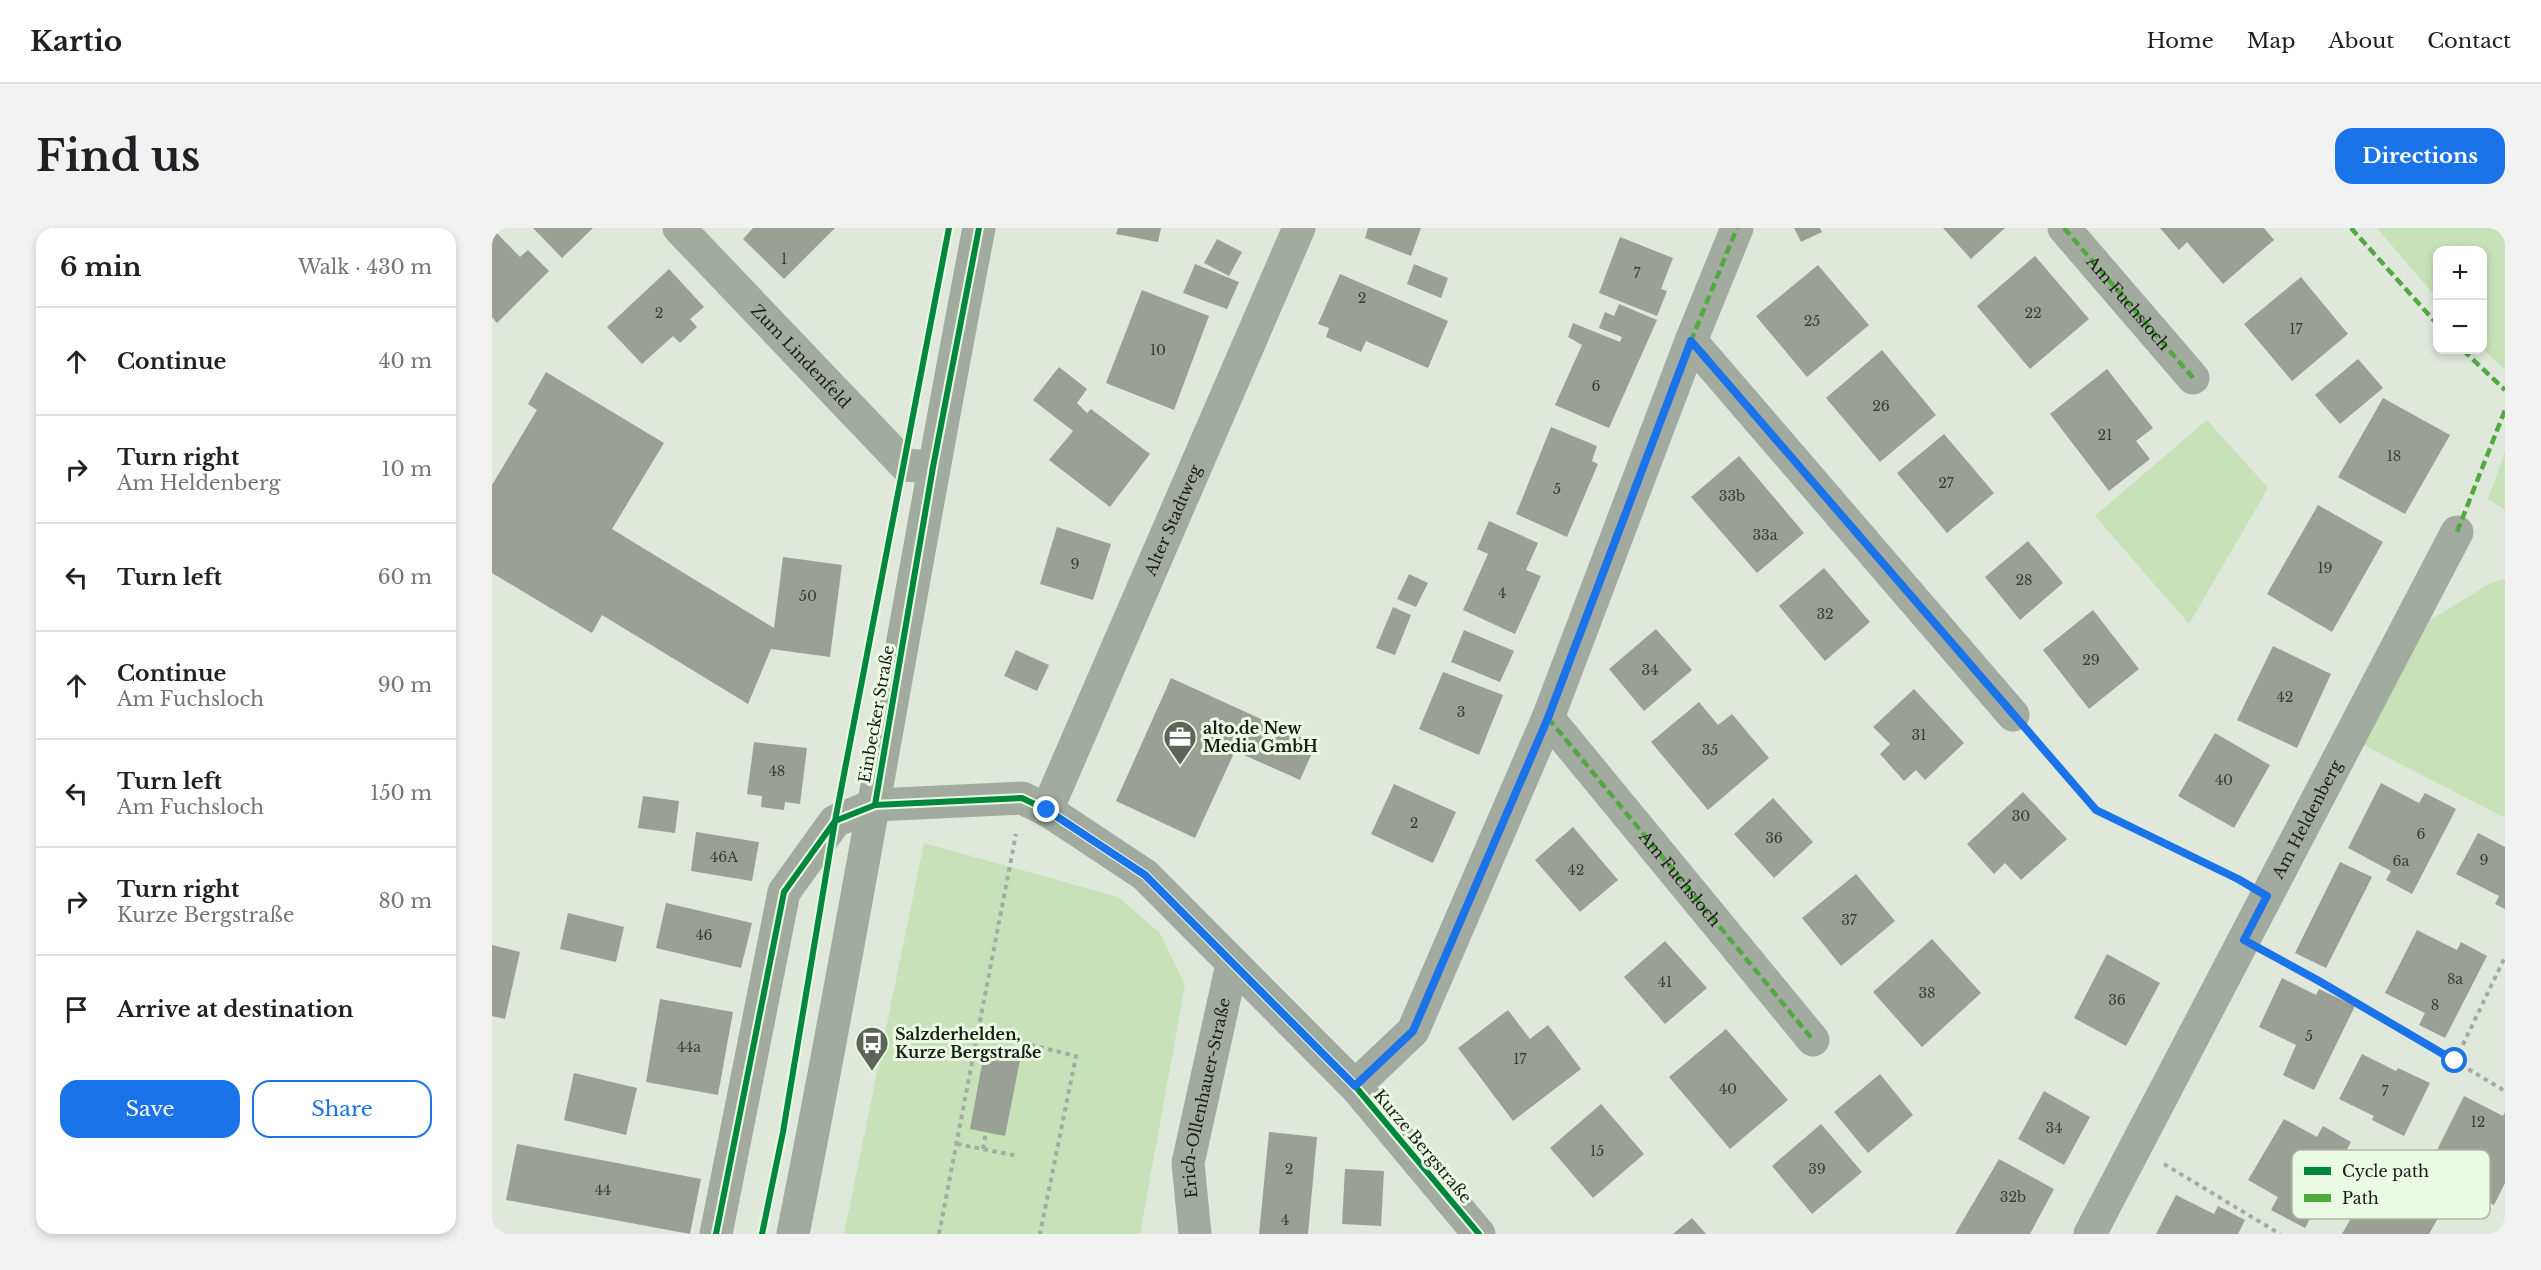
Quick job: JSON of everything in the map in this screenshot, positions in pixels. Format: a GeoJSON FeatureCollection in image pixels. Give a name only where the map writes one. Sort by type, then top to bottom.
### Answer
{"type":"FeatureCollection","features":[{"type":"Feature","properties":{"kind":"street","name":"Zum Lindenfeld"},"geometry":{"type":"LineString","coordinates":[[679,228],[905,465],[933,467]]}},
{"type":"Feature","properties":{"kind":"street","name":"Einbecker Straße"},"geometry":{"type":"LineString","coordinates":[[793,1234],[875,805],[933,467],[979,228]]}},
{"type":"Feature","properties":{"kind":"street","name":"Alter Stadtweg"},"geometry":{"type":"LineString","coordinates":[[1035,804],[1299,228]]}},
{"type":"Feature","properties":{"kind":"street"},"geometry":{"type":"LineString","coordinates":[[1355,1086],[1413,1031],[1548,718],[1691,341],[1737,228]]}},
{"type":"Feature","properties":{"kind":"street","name":"Am Fuchsloch"},"geometry":{"type":"LineString","coordinates":[[2064,228],[2193,378]]}},
{"type":"Feature","properties":{"kind":"street"},"geometry":{"type":"LineString","coordinates":[[1691,341],[2013,715]]}},
{"type":"Feature","properties":{"kind":"street","name":"Am Heldenberg"},"geometry":{"type":"LineString","coordinates":[[2090,1234],[2457,532]]}},
{"type":"Feature","properties":{"kind":"street","name":"Am Fuchsloch"},"geometry":{"type":"LineString","coordinates":[[1548,718],[1813,1040]]}},
{"type":"Feature","properties":{"kind":"street"},"geometry":{"type":"LineString","coordinates":[[875,805],[1035,804]]}},
{"type":"Feature","properties":{"kind":"street","name":"Kurze Bergstraße"},"geometry":{"type":"LineString","coordinates":[[1035,804],[1145,875],[1355,1086],[1479,1234]]}},
{"type":"Feature","properties":{"kind":"street","name":"Einbecker Straße"},"geometry":{"type":"LineString","coordinates":[[716,1234],[784,892],[835,821],[875,805]]}},
{"type":"Feature","properties":{"kind":"street","name":"Erich-Ollenhauer-Straße"},"geometry":{"type":"LineString","coordinates":[[1195,1234],[1188,1163],[1232,964]]}},
{"type":"Feature","properties":{"kind":"path"},"geometry":{"type":"LineString","coordinates":[[2013,715],[2096,810],[2238,879],[2267,896]]}},
{"type":"Feature","properties":{"kind":"path"},"geometry":{"type":"LineString","coordinates":[[939,1234],[978,1032],[1035,804]]}},
{"type":"Feature","properties":{"kind":"path"},"geometry":{"type":"LineString","coordinates":[[2244,940],[2319,981],[2505,1091]]}},
{"type":"Feature","properties":{"kind":"path"},"geometry":{"type":"LineString","coordinates":[[2455,1061],[2505,957]]}},
{"type":"Feature","properties":{"kind":"path"},"geometry":{"type":"LineString","coordinates":[[978,1032],[1076,1056],[1040,1234]]}},
{"type":"Feature","properties":{"kind":"path"},"geometry":{"type":"LineString","coordinates":[[983,1149],[986,1131]]}},
{"type":"Feature","properties":{"kind":"path"},"geometry":{"type":"LineString","coordinates":[[957,1144],[1018,1156]]}},
{"type":"Feature","properties":{"kind":"path"},"geometry":{"type":"LineString","coordinates":[[2135,1147],[2280,1234]]}},
{"type":"Feature","properties":{"kind":"green space"},"geometry":{"type":"Polygon","coordinates":[[[2377,228],[2505,228],[2505,370],[2487,353],[2487,246],[2433,246],[2433,293],[2377,228]]]}},
{"type":"Feature","properties":{"kind":"green space"},"geometry":{"type":"Polygon","coordinates":[[[2207,420],[2268,488],[2189,624],[2095,516],[2207,420]]]}},
{"type":"Feature","properties":{"kind":"green space"},"geometry":{"type":"Polygon","coordinates":[[[2505,452],[2505,510],[2488,499],[2505,452]]]}},
{"type":"Feature","properties":{"kind":"green space"},"geometry":{"type":"Polygon","coordinates":[[[2505,579],[2505,818],[2360,743],[2425,623],[2491,583],[2505,579]]]}},
{"type":"Feature","properties":{"kind":"green space"},"geometry":{"type":"Polygon","coordinates":[[[924,843],[1118,897],[1160,933],[1185,985],[1140,1234],[844,1234],[924,843]]]}},
{"type":"Feature","properties":{"kind":"building"},"geometry":{"type":"Polygon","coordinates":[[[492,228],[520,257],[528,250],[549,271],[497,323],[492,317],[492,228]]]}},
{"type":"Feature","properties":{"kind":"building"},"geometry":{"type":"Polygon","coordinates":[[[533,228],[593,228],[562,258],[533,228]]]}},
{"type":"Feature","properties":{"kind":"building"},"geometry":{"type":"Polygon","coordinates":[[[753,228],[835,228],[784,279],[743,239],[753,228]]]}},
{"type":"Feature","properties":{"kind":"building"},"geometry":{"type":"Polygon","coordinates":[[[1118,228],[1161,228],[1158,242],[1116,234],[1118,228]]]}},
{"type":"Feature","properties":{"kind":"building"},"geometry":{"type":"Polygon","coordinates":[[[1368,228],[1421,228],[1411,256],[1365,238],[1368,228]]]}},
{"type":"Feature","properties":{"kind":"building"},"geometry":{"type":"Polygon","coordinates":[[[1794,228],[1820,228],[1822,232],[1801,242],[1794,228]]]}},
{"type":"Feature","properties":{"kind":"building"},"geometry":{"type":"Polygon","coordinates":[[[1943,228],[2005,228],[1971,259],[1943,228]]]}},
{"type":"Feature","properties":{"kind":"building"},"geometry":{"type":"Polygon","coordinates":[[[2160,228],[2264,228],[2274,240],[2223,284],[2187,242],[2179,250],[2160,228]]]}},
{"type":"Feature","properties":{"kind":"building"},"geometry":{"type":"Polygon","coordinates":[[[1620,237],[1673,258],[1661,289],[1667,291],[1657,316],[1599,293],[1620,237]]]}},
{"type":"Feature","properties":{"kind":"building"},"geometry":{"type":"Polygon","coordinates":[[[1217,239],[1242,252],[1229,276],[1204,263],[1217,239]]]}},
{"type":"Feature","properties":{"kind":"building"},"geometry":{"type":"Polygon","coordinates":[[[2035,256],[2089,319],[2030,369],[1977,306],[2035,256]]]}},
{"type":"Feature","properties":{"kind":"building"},"geometry":{"type":"Polygon","coordinates":[[[1195,264],[1239,282],[1227,309],[1183,293],[1195,264]]]}},
{"type":"Feature","properties":{"kind":"building"},"geometry":{"type":"Polygon","coordinates":[[[1414,264],[1448,278],[1441,298],[1407,284],[1414,264]]]}},
{"type":"Feature","properties":{"kind":"building"},"geometry":{"type":"Polygon","coordinates":[[[1818,265],[1869,325],[1807,377],[1756,316],[1818,265]]]}},
{"type":"Feature","properties":{"kind":"building"},"geometry":{"type":"Polygon","coordinates":[[[669,269],[704,307],[690,319],[697,327],[680,343],[673,336],[642,364],[607,327],[669,269]]]}},
{"type":"Feature","properties":{"kind":"building"},"geometry":{"type":"Polygon","coordinates":[[[1340,274],[1448,321],[1428,368],[1366,341],[1361,352],[1326,337],[1329,328],[1318,324],[1340,274]]]}},
{"type":"Feature","properties":{"kind":"building"},"geometry":{"type":"Polygon","coordinates":[[[2301,277],[2348,334],[2292,381],[2244,324],[2301,277]]]}},
{"type":"Feature","properties":{"kind":"building"},"geometry":{"type":"Polygon","coordinates":[[[1142,290],[1209,316],[1174,410],[1106,383],[1142,290]]]}},
{"type":"Feature","properties":{"kind":"building"},"geometry":{"type":"Polygon","coordinates":[[[1619,304],[1657,320],[1609,428],[1555,405],[1582,345],[1568,337],[1573,323],[1620,342],[1622,337],[1599,328],[1605,312],[1614,316],[1619,304]]]}},
{"type":"Feature","properties":{"kind":"building"},"geometry":{"type":"Polygon","coordinates":[[[1882,350],[1936,415],[1880,462],[1826,398],[1882,350]]]}},
{"type":"Feature","properties":{"kind":"building"},"geometry":{"type":"Polygon","coordinates":[[[2358,359],[2383,388],[2340,424],[2315,395],[2358,359]]]}},
{"type":"Feature","properties":{"kind":"building"},"geometry":{"type":"Polygon","coordinates":[[[1059,367],[1087,389],[1077,403],[1087,413],[1091,409],[1150,454],[1110,507],[1049,460],[1073,431],[1033,400],[1059,367]]]}},
{"type":"Feature","properties":{"kind":"building"},"geometry":{"type":"Polygon","coordinates":[[[2107,369],[2153,428],[2136,441],[2150,459],[2109,491],[2050,414],[2107,369]]]}},
{"type":"Feature","properties":{"kind":"building"},"geometry":{"type":"Polygon","coordinates":[[[546,372],[664,443],[612,529],[774,628],[783,557],[842,565],[830,657],[771,649],[748,704],[602,615],[592,633],[492,573],[492,485],[537,410],[528,404],[546,372]]]}},
{"type":"Feature","properties":{"kind":"building"},"geometry":{"type":"Polygon","coordinates":[[[2383,398],[2450,435],[2405,514],[2338,477],[2383,398]]]}},
{"type":"Feature","properties":{"kind":"building"},"geometry":{"type":"Polygon","coordinates":[[[1551,427],[1597,446],[1592,461],[1598,464],[1567,537],[1516,514],[1551,427]]]}},
{"type":"Feature","properties":{"kind":"building"},"geometry":{"type":"Polygon","coordinates":[[[1944,434],[1994,493],[1947,533],[1897,473],[1944,434]]]}},
{"type":"Feature","properties":{"kind":"building"},"geometry":{"type":"Polygon","coordinates":[[[1739,456],[1804,533],[1757,573],[1691,497],[1739,456]]]}},
{"type":"Feature","properties":{"kind":"building"},"geometry":{"type":"Polygon","coordinates":[[[2318,505],[2383,542],[2332,632],[2267,594],[2318,505]]]}},
{"type":"Feature","properties":{"kind":"building"},"geometry":{"type":"Polygon","coordinates":[[[1489,521],[1538,543],[1526,570],[1541,576],[1515,634],[1463,610],[1488,554],[1477,549],[1489,521]]]}},
{"type":"Feature","properties":{"kind":"building"},"geometry":{"type":"Polygon","coordinates":[[[1057,527],[1111,544],[1093,600],[1040,584],[1057,527]]]}},
{"type":"Feature","properties":{"kind":"building"},"geometry":{"type":"Polygon","coordinates":[[[2028,541],[2063,583],[2020,620],[1985,577],[2028,541]]]}},
{"type":"Feature","properties":{"kind":"building"},"geometry":{"type":"Polygon","coordinates":[[[1824,568],[1870,622],[1825,661],[1779,606],[1824,568]]]}},
{"type":"Feature","properties":{"kind":"building"},"geometry":{"type":"Polygon","coordinates":[[[1409,574],[1428,583],[1416,607],[1397,599],[1409,574]]]}},
{"type":"Feature","properties":{"kind":"building"},"geometry":{"type":"Polygon","coordinates":[[[1393,607],[1411,615],[1395,655],[1376,648],[1393,607]]]}},
{"type":"Feature","properties":{"kind":"building"},"geometry":{"type":"Polygon","coordinates":[[[2093,610],[2139,669],[2089,709],[2043,650],[2093,610]]]}},
{"type":"Feature","properties":{"kind":"building"},"geometry":{"type":"Polygon","coordinates":[[[1656,629],[1692,670],[1644,711],[1609,669],[1656,629]]]}},
{"type":"Feature","properties":{"kind":"building"},"geometry":{"type":"Polygon","coordinates":[[[1464,630],[1514,651],[1500,682],[1451,662],[1464,630]]]}},
{"type":"Feature","properties":{"kind":"building"},"geometry":{"type":"Polygon","coordinates":[[[2273,646],[2331,674],[2297,748],[2237,720],[2273,646]]]}},
{"type":"Feature","properties":{"kind":"building"},"geometry":{"type":"Polygon","coordinates":[[[1016,650],[1049,665],[1037,691],[1004,676],[1016,650]]]}},
{"type":"Feature","properties":{"kind":"building"},"geometry":{"type":"Polygon","coordinates":[[[1443,672],[1503,695],[1479,755],[1419,729],[1443,672]]]}},
{"type":"Feature","properties":{"kind":"building","name":"alto.de New Media GmbH"},"geometry":{"type":"Polygon","coordinates":[[[1171,678],[1316,744],[1300,780],[1235,751],[1195,838],[1116,801],[1171,678]]]}},
{"type":"Feature","properties":{"kind":"building"},"geometry":{"type":"Polygon","coordinates":[[[1914,689],[1964,743],[1925,780],[1916,770],[1904,781],[1880,754],[1890,744],[1873,727],[1914,689]]]}},
{"type":"Feature","properties":{"kind":"building"},"geometry":{"type":"Polygon","coordinates":[[[1699,702],[1718,725],[1732,714],[1769,758],[1708,810],[1651,742],[1699,702]]]}},
{"type":"Feature","properties":{"kind":"building"},"geometry":{"type":"Polygon","coordinates":[[[2215,733],[2270,765],[2234,828],[2178,796],[2215,733]]]}},
{"type":"Feature","properties":{"kind":"building"},"geometry":{"type":"Polygon","coordinates":[[[754,742],[807,748],[800,804],[785,802],[784,810],[761,807],[762,796],[747,794],[754,742]]]}},
{"type":"Feature","properties":{"kind":"building"},"geometry":{"type":"Polygon","coordinates":[[[2381,783],[2419,803],[2425,793],[2456,809],[2412,894],[2386,880],[2391,871],[2348,848],[2381,783]]]}},
{"type":"Feature","properties":{"kind":"building"},"geometry":{"type":"Polygon","coordinates":[[[1394,784],[1456,812],[1433,863],[1371,834],[1394,784]]]}},
{"type":"Feature","properties":{"kind":"building"},"geometry":{"type":"Polygon","coordinates":[[[2023,792],[2067,839],[2021,880],[2005,863],[1994,874],[1967,844],[2023,792]]]}},
{"type":"Feature","properties":{"kind":"building"},"geometry":{"type":"Polygon","coordinates":[[[643,796],[679,801],[675,833],[638,828],[643,796]]]}},
{"type":"Feature","properties":{"kind":"building"},"geometry":{"type":"Polygon","coordinates":[[[1773,798],[1813,842],[1774,878],[1734,834],[1773,798]]]}},
{"type":"Feature","properties":{"kind":"building"},"geometry":{"type":"Polygon","coordinates":[[[1573,827],[1618,880],[1580,912],[1535,860],[1573,827]]]}},
{"type":"Feature","properties":{"kind":"building"},"geometry":{"type":"Polygon","coordinates":[[[696,832],[759,842],[752,881],[691,871],[696,832]]]}},
{"type":"Feature","properties":{"kind":"building"},"geometry":{"type":"Polygon","coordinates":[[[2478,833],[2505,847],[2505,909],[2495,904],[2499,896],[2456,874],[2478,833]]]}},
{"type":"Feature","properties":{"kind":"building"},"geometry":{"type":"Polygon","coordinates":[[[2340,862],[2372,877],[2326,968],[2295,953],[2340,862]]]}},
{"type":"Feature","properties":{"kind":"building"},"geometry":{"type":"Polygon","coordinates":[[[1856,874],[1895,921],[1841,966],[1802,918],[1856,874]]]}},
{"type":"Feature","properties":{"kind":"building"},"geometry":{"type":"Polygon","coordinates":[[[666,903],[752,923],[741,968],[656,948],[666,903]]]}},
{"type":"Feature","properties":{"kind":"building"},"geometry":{"type":"Polygon","coordinates":[[[568,913],[624,927],[616,962],[560,949],[568,913]]]}},
{"type":"Feature","properties":{"kind":"building"},"geometry":{"type":"Polygon","coordinates":[[[2417,930],[2457,950],[2461,942],[2487,956],[2445,1038],[2419,1025],[2425,1013],[2385,993],[2417,930]]]}},
{"type":"Feature","properties":{"kind":"building"},"geometry":{"type":"Polygon","coordinates":[[[1932,939],[1981,993],[1922,1047],[1873,992],[1932,939]]]}},
{"type":"Feature","properties":{"kind":"building"},"geometry":{"type":"Polygon","coordinates":[[[1665,941],[1707,988],[1665,1024],[1624,977],[1665,941]]]}},
{"type":"Feature","properties":{"kind":"building"},"geometry":{"type":"Polygon","coordinates":[[[492,945],[520,952],[505,1019],[492,1016],[492,945]]]}},
{"type":"Feature","properties":{"kind":"building"},"geometry":{"type":"Polygon","coordinates":[[[2107,954],[2160,983],[2126,1046],[2074,1018],[2107,954]]]}},
{"type":"Feature","properties":{"kind":"building"},"geometry":{"type":"Polygon","coordinates":[[[2282,978],[2316,995],[2319,989],[2355,1006],[2314,1090],[2283,1075],[2296,1045],[2259,1027],[2282,978]]]}},
{"type":"Feature","properties":{"kind":"building"},"geometry":{"type":"Polygon","coordinates":[[[660,999],[733,1012],[718,1095],[646,1082],[660,999]]]}},
{"type":"Feature","properties":{"kind":"building"},"geometry":{"type":"Polygon","coordinates":[[[1508,1010],[1530,1039],[1548,1025],[1581,1069],[1513,1121],[1458,1048],[1508,1010]]]}},
{"type":"Feature","properties":{"kind":"building"},"geometry":{"type":"Polygon","coordinates":[[[1726,1029],[1788,1100],[1730,1149],[1669,1077],[1726,1029]]]}},
{"type":"Feature","properties":{"kind":"building"},"geometry":{"type":"Polygon","coordinates":[[[985,1048],[1021,1055],[1005,1136],[970,1129],[985,1048]]]}},
{"type":"Feature","properties":{"kind":"building"},"geometry":{"type":"Polygon","coordinates":[[[2362,1054],[2396,1071],[2398,1068],[2430,1083],[2404,1136],[2372,1120],[2374,1116],[2339,1099],[2362,1054]]]}},
{"type":"Feature","properties":{"kind":"building"},"geometry":{"type":"Polygon","coordinates":[[[574,1073],[637,1088],[626,1135],[564,1120],[574,1073]]]}},
{"type":"Feature","properties":{"kind":"building"},"geometry":{"type":"Polygon","coordinates":[[[1880,1074],[1913,1115],[1868,1153],[1834,1112],[1880,1074]]]}},
{"type":"Feature","properties":{"kind":"building"},"geometry":{"type":"Polygon","coordinates":[[[2044,1091],[2090,1117],[2064,1165],[2018,1139],[2044,1091]]]}},
{"type":"Feature","properties":{"kind":"building"},"geometry":{"type":"Polygon","coordinates":[[[2464,1096],[2503,1116],[2505,1112],[2505,1183],[2494,1205],[2490,1203],[2490,1150],[2437,1150],[2464,1096]]]}},
{"type":"Feature","properties":{"kind":"building"},"geometry":{"type":"Polygon","coordinates":[[[1601,1104],[1644,1154],[1593,1198],[1550,1148],[1601,1104]]]}},
{"type":"Feature","properties":{"kind":"building"},"geometry":{"type":"Polygon","coordinates":[[[2284,1119],[2317,1137],[2323,1126],[2351,1142],[2347,1150],[2292,1150],[2292,1219],[2310,1219],[2305,1228],[2271,1210],[2278,1197],[2248,1180],[2284,1119]]]}},
{"type":"Feature","properties":{"kind":"building"},"geometry":{"type":"Polygon","coordinates":[[[1821,1124],[1862,1172],[1812,1214],[1772,1166],[1821,1124]]]}},
{"type":"Feature","properties":{"kind":"building"},"geometry":{"type":"Polygon","coordinates":[[[1269,1132],[1317,1137],[1308,1234],[1259,1234],[1269,1132]]]}},
{"type":"Feature","properties":{"kind":"building"},"geometry":{"type":"Polygon","coordinates":[[[517,1144],[701,1179],[690,1234],[506,1200],[517,1144]]]}},
{"type":"Feature","properties":{"kind":"building"},"geometry":{"type":"Polygon","coordinates":[[[1999,1159],[2054,1189],[2030,1234],[1955,1234],[1999,1159]]]}},
{"type":"Feature","properties":{"kind":"building"},"geometry":{"type":"Polygon","coordinates":[[[1345,1169],[1384,1171],[1381,1226],[1342,1224],[1345,1169]]]}},
{"type":"Feature","properties":{"kind":"building"},"geometry":{"type":"Polygon","coordinates":[[[2176,1195],[2214,1214],[2218,1206],[2245,1220],[2238,1234],[2156,1234],[2176,1195]]]}},
{"type":"Feature","properties":{"kind":"building"},"geometry":{"type":"Polygon","coordinates":[[[1692,1218],[1706,1234],[1673,1234],[1692,1218]]]}},
{"type":"Feature","properties":{"kind":"building"},"geometry":{"type":"Polygon","coordinates":[[[2351,1219],[2438,1219],[2429,1234],[2342,1234],[2351,1219]]]}},
{"type":"Feature","properties":{"kind":"marked path"},"geometry":{"type":"LineString","coordinates":[[1355,1086],[1413,1031],[1548,718],[1691,341],[1737,228]]}},
{"type":"Feature","properties":{"kind":"marked path"},"geometry":{"type":"LineString","coordinates":[[2064,228],[2193,378]]}},
{"type":"Feature","properties":{"kind":"marked path"},"geometry":{"type":"LineString","coordinates":[[2351,228],[2433,319]]}},
{"type":"Feature","properties":{"kind":"marked path"},"geometry":{"type":"LineString","coordinates":[[1691,341],[2013,715]]}},
{"type":"Feature","properties":{"kind":"marked path"},"geometry":{"type":"LineString","coordinates":[[2467,354],[2505,390]]}},
{"type":"Feature","properties":{"kind":"marked path"},"geometry":{"type":"LineString","coordinates":[[2457,532],[2505,410]]}},
{"type":"Feature","properties":{"kind":"marked path"},"geometry":{"type":"LineString","coordinates":[[1548,718],[1813,1040]]}},
{"type":"Feature","properties":{"kind":"cycle path"},"geometry":{"type":"LineString","coordinates":[[762,1234],[783,1132],[835,821],[949,228]]}},
{"type":"Feature","properties":{"kind":"cycle path"},"geometry":{"type":"LineString","coordinates":[[875,805],[933,467],[979,228]]}},
{"type":"Feature","properties":{"kind":"cycle path"},"geometry":{"type":"LineString","coordinates":[[716,1234],[784,892],[835,821],[875,805],[1022,798],[1047,810],[1145,875],[1355,1086],[1479,1234]]}},
{"type":"Feature","properties":{"kind":"place","name":"alto.de New Media GmbH"},"geometry":{"type":"Point","coordinates":[1180,766]}},
{"type":"Feature","properties":{"kind":"place","name":"Salzderhelden, Kurze Bergstraße"},"geometry":{"type":"Point","coordinates":[872,1072]}},
{"type":"Feature","properties":{"kind":"route"},"geometry":{"type":"LineString","coordinates":[[1047,810],[1145,875],[1355,1086],[1413,1031],[1548,718],[1691,341],[2096,810],[2238,879],[2267,896],[2244,940],[2455,1061]]}}]}
